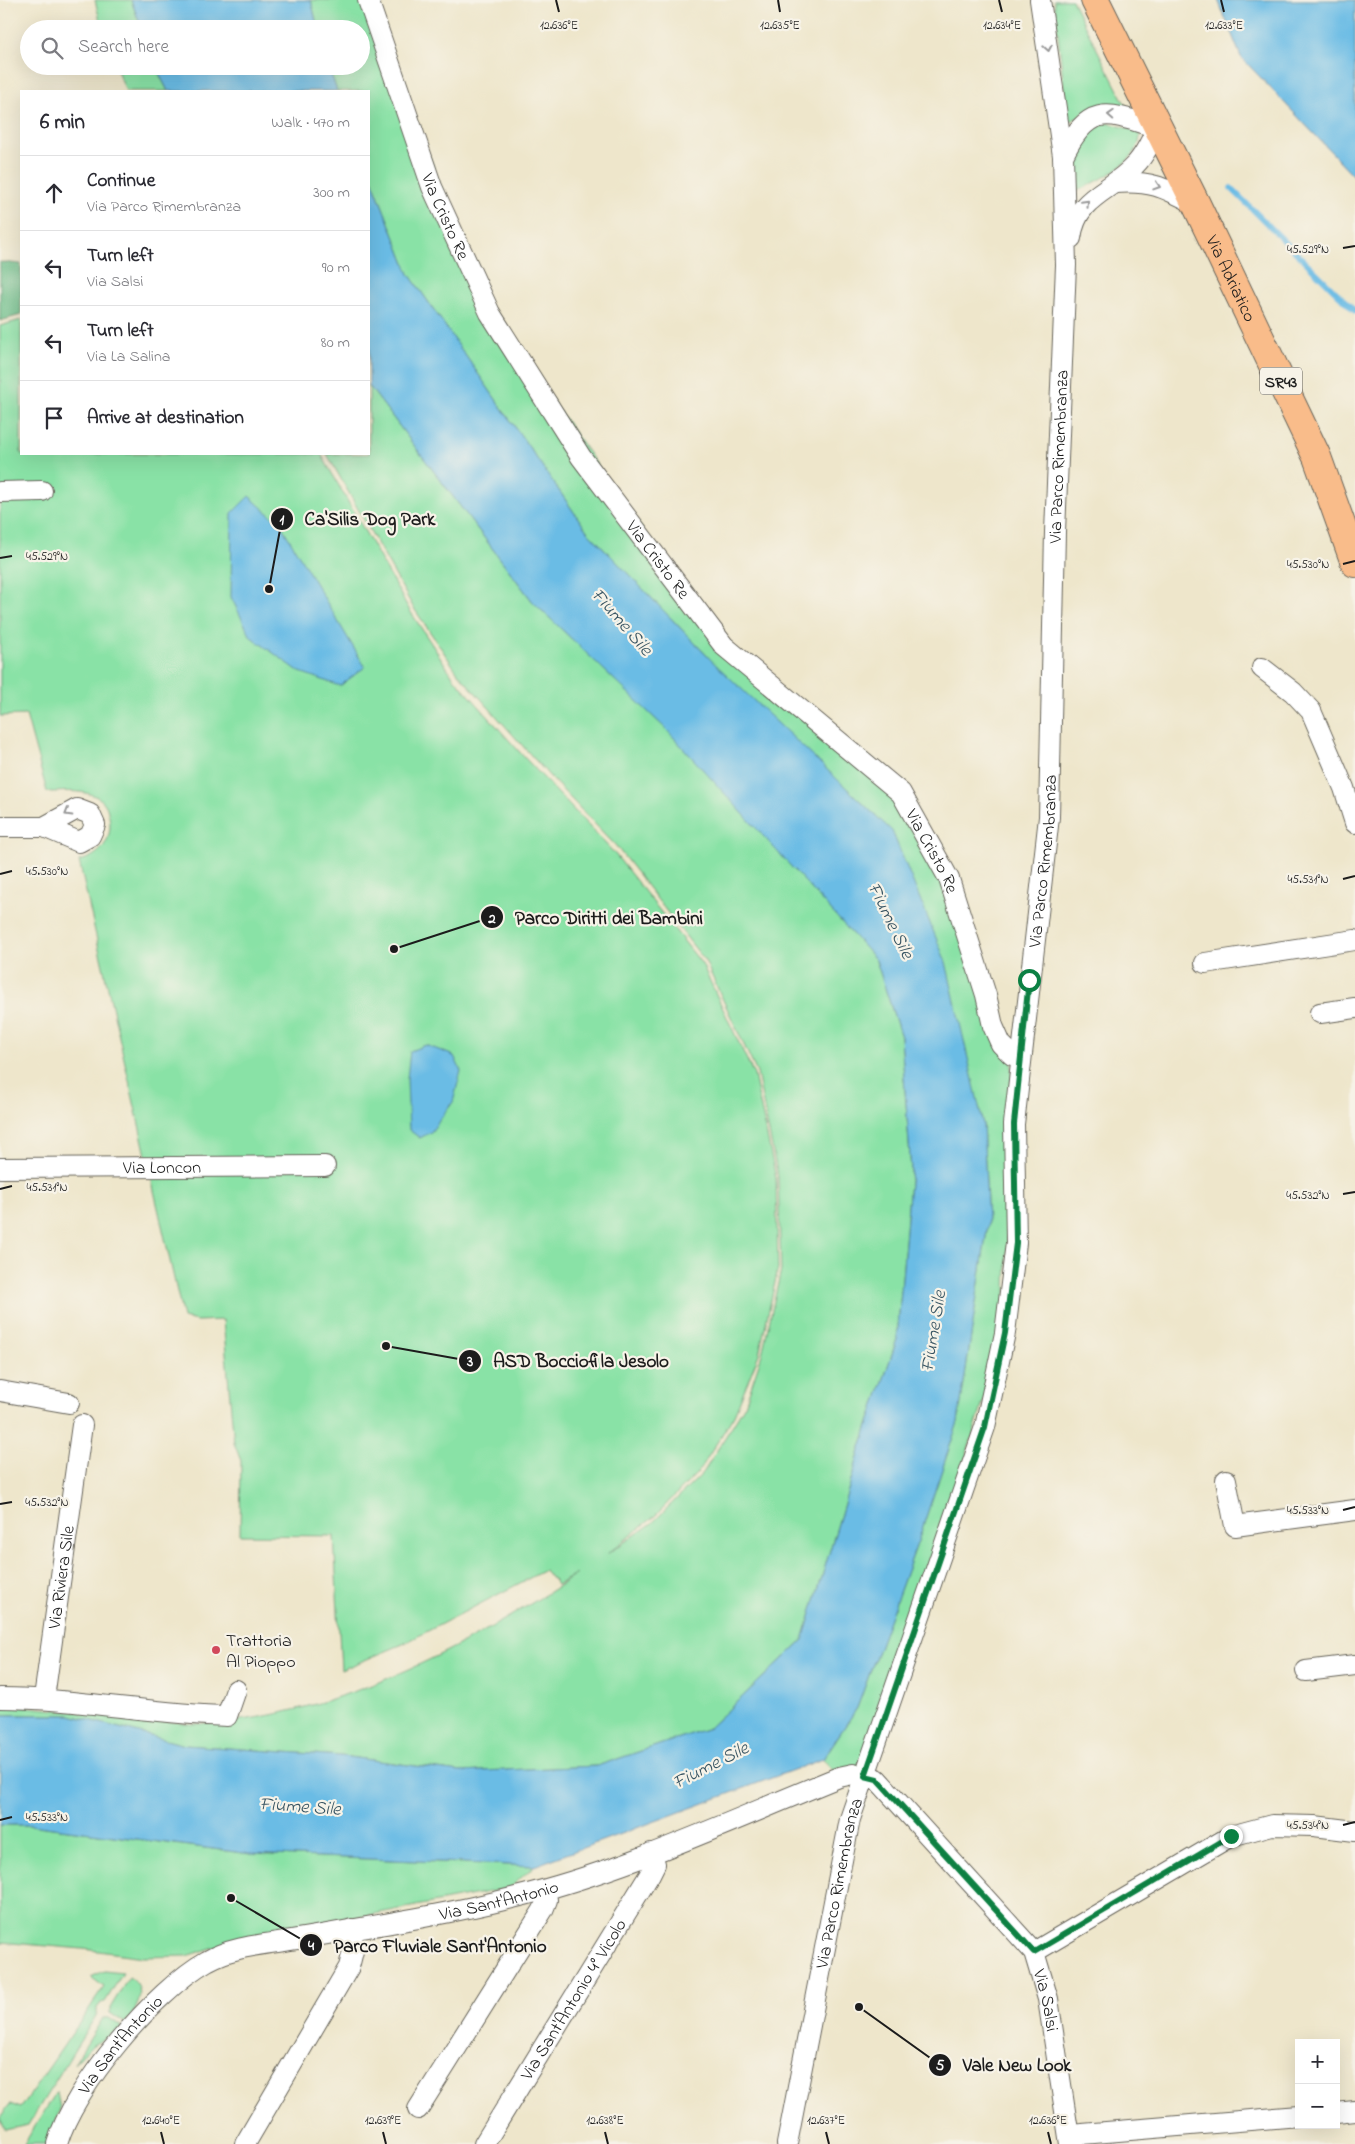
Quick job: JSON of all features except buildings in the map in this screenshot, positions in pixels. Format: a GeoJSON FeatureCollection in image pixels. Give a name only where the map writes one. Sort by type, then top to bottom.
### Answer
{"type":"FeatureCollection","features":[{"type":"Feature","properties":{"kind":"main road","name":"Via Adriatico"},"geometry":{"type":"LineString","coordinates":[[1095,0],[1196,204],[1317,457],[1355,563]]}},
{"type":"Feature","properties":{"kind":"street","name":"Via Cristo Re"},"geometry":{"type":"LineString","coordinates":[[368,0],[432,187],[490,312],[581,457],[724,646],[901,793],[949,878],[986,995],[993,1026],[1001,1044],[1012,1055],[1021,1057]]}},
{"type":"Feature","properties":{"kind":"street","name":"Via Parco Rimembranza"},"geometry":{"type":"LineString","coordinates":[[786,2144],[850,1819],[985,1427],[1005,1333],[1016,1243],[1014,1124],[1049,817],[1055,532],[1066,265],[1063,156],[1040,0]]}},
{"type":"Feature","properties":{"kind":"street"},"geometry":{"type":"LineString","coordinates":[[1063,156],[1077,131],[1085,122],[1097,116],[1110,114],[1121,116],[1157,128]]}},
{"type":"Feature","properties":{"kind":"street","name":"Via Parco Rimembranza"},"geometry":{"type":"LineString","coordinates":[[1066,265],[1072,226],[1080,210],[1091,198],[1115,183],[1143,156],[1157,128]]}},
{"type":"Feature","properties":{"kind":"street","name":"Via Parco Rimembranza"},"geometry":{"type":"LineString","coordinates":[[1115,183],[1138,181],[1154,184],[1196,204]]}},
{"type":"Feature","properties":{"kind":"street"},"geometry":{"type":"LineString","coordinates":[[0,492],[42,491]]}},
{"type":"Feature","properties":{"kind":"street"},"geometry":{"type":"LineString","coordinates":[[1262,668],[1293,692],[1311,711],[1344,788],[1355,823]]}},
{"type":"Feature","properties":{"kind":"street"},"geometry":{"type":"LineString","coordinates":[[0,828],[44,827]]}},
{"type":"Feature","properties":{"kind":"street"},"geometry":{"type":"LineString","coordinates":[[1205,963],[1355,940]]}},
{"type":"Feature","properties":{"kind":"street"},"geometry":{"type":"LineString","coordinates":[[1320,1013],[1355,1008]]}},
{"type":"Feature","properties":{"kind":"street","name":"Via Loncon"},"geometry":{"type":"LineString","coordinates":[[0,1168],[325,1166]]}},
{"type":"Feature","properties":{"kind":"street"},"geometry":{"type":"LineString","coordinates":[[0,1391],[69,1403]]}},
{"type":"Feature","properties":{"kind":"street","name":"Via Riviera Sile"},"geometry":{"type":"LineString","coordinates":[[44,1698],[82,1425]]}},
{"type":"Feature","properties":{"kind":"street"},"geometry":{"type":"LineString","coordinates":[[1226,1480],[1235,1526],[1355,1510]]}},
{"type":"Feature","properties":{"kind":"street"},"geometry":{"type":"LineString","coordinates":[[1306,1671],[1355,1665]]}},
{"type":"Feature","properties":{"kind":"street"},"geometry":{"type":"LineString","coordinates":[[0,1698],[44,1698],[188,1715],[227,1716],[236,1690]]}},
{"type":"Feature","properties":{"kind":"street","name":"Via Sant'Antonio"},"geometry":{"type":"LineString","coordinates":[[58,2144],[61,2132],[85,2084],[156,2002],[187,1973],[209,1960],[242,1949],[440,1913],[545,1890],[652,1853],[839,1777],[853,1774],[865,1776]]}},
{"type":"Feature","properties":{"kind":"street","name":"Via Salsi"},"geometry":{"type":"LineString","coordinates":[[865,1776],[877,1779],[1034,1952],[1048,1999],[1070,2140]]}},
{"type":"Feature","properties":{"kind":"street"},"geometry":{"type":"LineString","coordinates":[[1034,1952],[1231,1836],[1272,1825],[1314,1826],[1355,1831]]}},
{"type":"Feature","properties":{"kind":"street","name":"Via Sant'Antonio 4° Vicolo"},"geometry":{"type":"LineString","coordinates":[[484,2144],[650,1874],[655,1864],[652,1853]]}},
{"type":"Feature","properties":{"kind":"street"},"geometry":{"type":"LineString","coordinates":[[418,2109],[543,1910],[546,1900],[545,1890]]}},
{"type":"Feature","properties":{"kind":"street"},"geometry":{"type":"LineString","coordinates":[[245,2144],[349,1967],[353,1951],[352,1929]]}},
{"type":"Feature","properties":{"kind":"street"},"geometry":{"type":"LineString","coordinates":[[1340,2113],[1355,2111]]}},
{"type":"Feature","properties":{"kind":"street"},"geometry":{"type":"LineString","coordinates":[[1070,2140],[1295,2116]]}},
{"type":"Feature","properties":{"kind":"green space"},"geometry":{"type":"Polygon","coordinates":[[[95,0],[131,0],[139,20],[100,20],[95,0]]]}},
{"type":"Feature","properties":{"kind":"green space"},"geometry":{"type":"Polygon","coordinates":[[[311,0],[368,0],[490,312],[724,646],[901,793],[949,879],[1012,1055],[1005,1333],[865,1776],[839,1777],[823,1759],[857,1708],[918,1541],[958,1422],[988,1223],[983,1124],[712,661],[587,531],[409,274],[370,175],[370,90],[337,90],[331,75],[370,75],[370,20],[316,20],[311,0]]]}},
{"type":"Feature","properties":{"kind":"green space"},"geometry":{"type":"Polygon","coordinates":[[[1054,0],[1072,0],[1127,108],[1096,108],[1084,113],[1068,124],[1054,0]]]}},
{"type":"Feature","properties":{"kind":"green space"},"geometry":{"type":"Polygon","coordinates":[[[119,75],[160,75],[167,90],[126,90],[119,75]]]}},
{"type":"Feature","properties":{"kind":"green space"},"geometry":{"type":"Polygon","coordinates":[[[1109,123],[1140,132],[1139,143],[1127,161],[1117,169],[1075,192],[1078,160],[1085,140],[1099,126],[1109,123]]]}},
{"type":"Feature","properties":{"kind":"green space"},"geometry":{"type":"Polygon","coordinates":[[[0,262],[20,264],[20,315],[0,321],[0,262]]]}},
{"type":"Feature","properties":{"kind":"green space"},"geometry":{"type":"Polygon","coordinates":[[[20,320],[20,455],[322,455],[410,611],[454,678],[524,757],[615,854],[702,964],[754,1075],[776,1178],[778,1269],[759,1354],[734,1415],[700,1470],[654,1517],[607,1554],[651,1524],[703,1473],[745,1405],[762,1354],[781,1270],[778,1177],[757,1073],[705,961],[616,846],[553,780],[458,673],[413,607],[328,455],[370,455],[370,387],[533,602],[666,728],[876,960],[901,1037],[911,1170],[897,1339],[862,1444],[803,1640],[709,1728],[597,1766],[460,1772],[341,1756],[185,1745],[70,1715],[0,1715],[0,1704],[192,1724],[243,1720],[294,1710],[345,1695],[394,1676],[443,1653],[534,1602],[577,1574],[557,1585],[545,1570],[403,1644],[341,1670],[334,1536],[240,1535],[241,1461],[234,1443],[223,1320],[197,1321],[183,1318],[79,861],[95,855],[105,844],[110,829],[107,810],[101,800],[91,794],[47,792],[26,715],[0,716],[0,326],[20,320]]]}},
{"type":"Feature","properties":{"kind":"green space"},"geometry":{"type":"Polygon","coordinates":[[[0,1825],[30,1825],[251,1854],[534,1866],[510,1888],[327,1923],[212,1948],[186,1956],[143,1957],[83,1949],[0,1942],[0,1825]]]}},
{"type":"Feature","properties":{"kind":"green space"},"geometry":{"type":"Polygon","coordinates":[[[104,1971],[123,1973],[105,2002],[101,2003],[97,2008],[97,2014],[28,2125],[5,2130],[0,2117],[10,2104],[21,2108],[104,1987],[91,1977],[104,1971]]]}},
{"type":"Feature","properties":{"kind":"green space"},"geometry":{"type":"Polygon","coordinates":[[[129,1977],[135,1982],[140,1993],[134,2012],[125,2023],[110,2013],[110,2008],[129,1977]]]}},
{"type":"Feature","properties":{"kind":"green space"},"geometry":{"type":"Polygon","coordinates":[[[103,2018],[109,2018],[121,2026],[120,2029],[93,2045],[74,2064],[103,2018]]]}},
{"type":"Feature","properties":{"kind":"green space"},"geometry":{"type":"Polygon","coordinates":[[[57,2091],[60,2109],[47,2144],[24,2144],[57,2091]]]}},
{"type":"Feature","properties":{"kind":"water"},"geometry":{"type":"Polygon","coordinates":[[[131,0],[311,0],[316,20],[139,20],[131,0]]]}},
{"type":"Feature","properties":{"kind":"water"},"geometry":{"type":"Polygon","coordinates":[[[1218,0],[1355,0],[1355,177],[1241,57],[1218,0]]]}},
{"type":"Feature","properties":{"kind":"water"},"geometry":{"type":"Polygon","coordinates":[[[160,75],[331,75],[337,90],[167,90],[160,75]]]}},
{"type":"Feature","properties":{"kind":"water","name":"Fiume Sile"},"geometry":{"type":"Polygon","coordinates":[[[370,175],[409,274],[587,531],[712,661],[892,831],[946,962],[983,1124],[988,1223],[958,1422],[918,1541],[857,1708],[823,1759],[534,1866],[251,1854],[30,1825],[0,1825],[0,1715],[70,1715],[185,1745],[341,1756],[460,1772],[597,1766],[709,1728],[803,1640],[862,1444],[897,1339],[911,1170],[901,1037],[876,960],[666,729],[533,602],[370,387],[370,175]]]}},
{"type":"Feature","properties":{"kind":"water"},"geometry":{"type":"Polygon","coordinates":[[[249,496],[281,525],[365,667],[340,686],[300,672],[251,637],[231,597],[232,513],[249,496]]]}},
{"type":"Feature","properties":{"kind":"water"},"geometry":{"type":"Polygon","coordinates":[[[426,1045],[454,1056],[461,1071],[453,1102],[431,1132],[420,1138],[409,1130],[407,1079],[410,1051],[426,1045]]]}},
{"type":"Feature","properties":{"kind":"waterway"},"geometry":{"type":"LineString","coordinates":[[1231,188],[1355,311]]}},
{"type":"Feature","properties":{"kind":"place","name":"Ca'Silis Dog Park"},"geometry":{"type":"Point","coordinates":[269,589]}},
{"type":"Feature","properties":{"kind":"place","name":"Parco Diritti dei Bambini"},"geometry":{"type":"Point","coordinates":[394,949]}},
{"type":"Feature","properties":{"kind":"place","name":"ASD Bocciofila Jesolo"},"geometry":{"type":"Point","coordinates":[386,1346]}},
{"type":"Feature","properties":{"kind":"place","name":"Trattoria Al Pioppo"},"geometry":{"type":"Point","coordinates":[216,1650]}},
{"type":"Feature","properties":{"kind":"place","name":"Parco Fluviale Sant'Antonio"},"geometry":{"type":"Point","coordinates":[231,1898]}},
{"type":"Feature","properties":{"kind":"place","name":"Vale New Look"},"geometry":{"type":"Point","coordinates":[859,2007]}},
{"type":"Feature","properties":{"kind":"route"},"geometry":{"type":"LineString","coordinates":[[1029,980],[1014,1124],[1016,1243],[1005,1333],[985,1427],[865,1776],[877,1779],[1034,1952],[1231,1836]]}}]}
